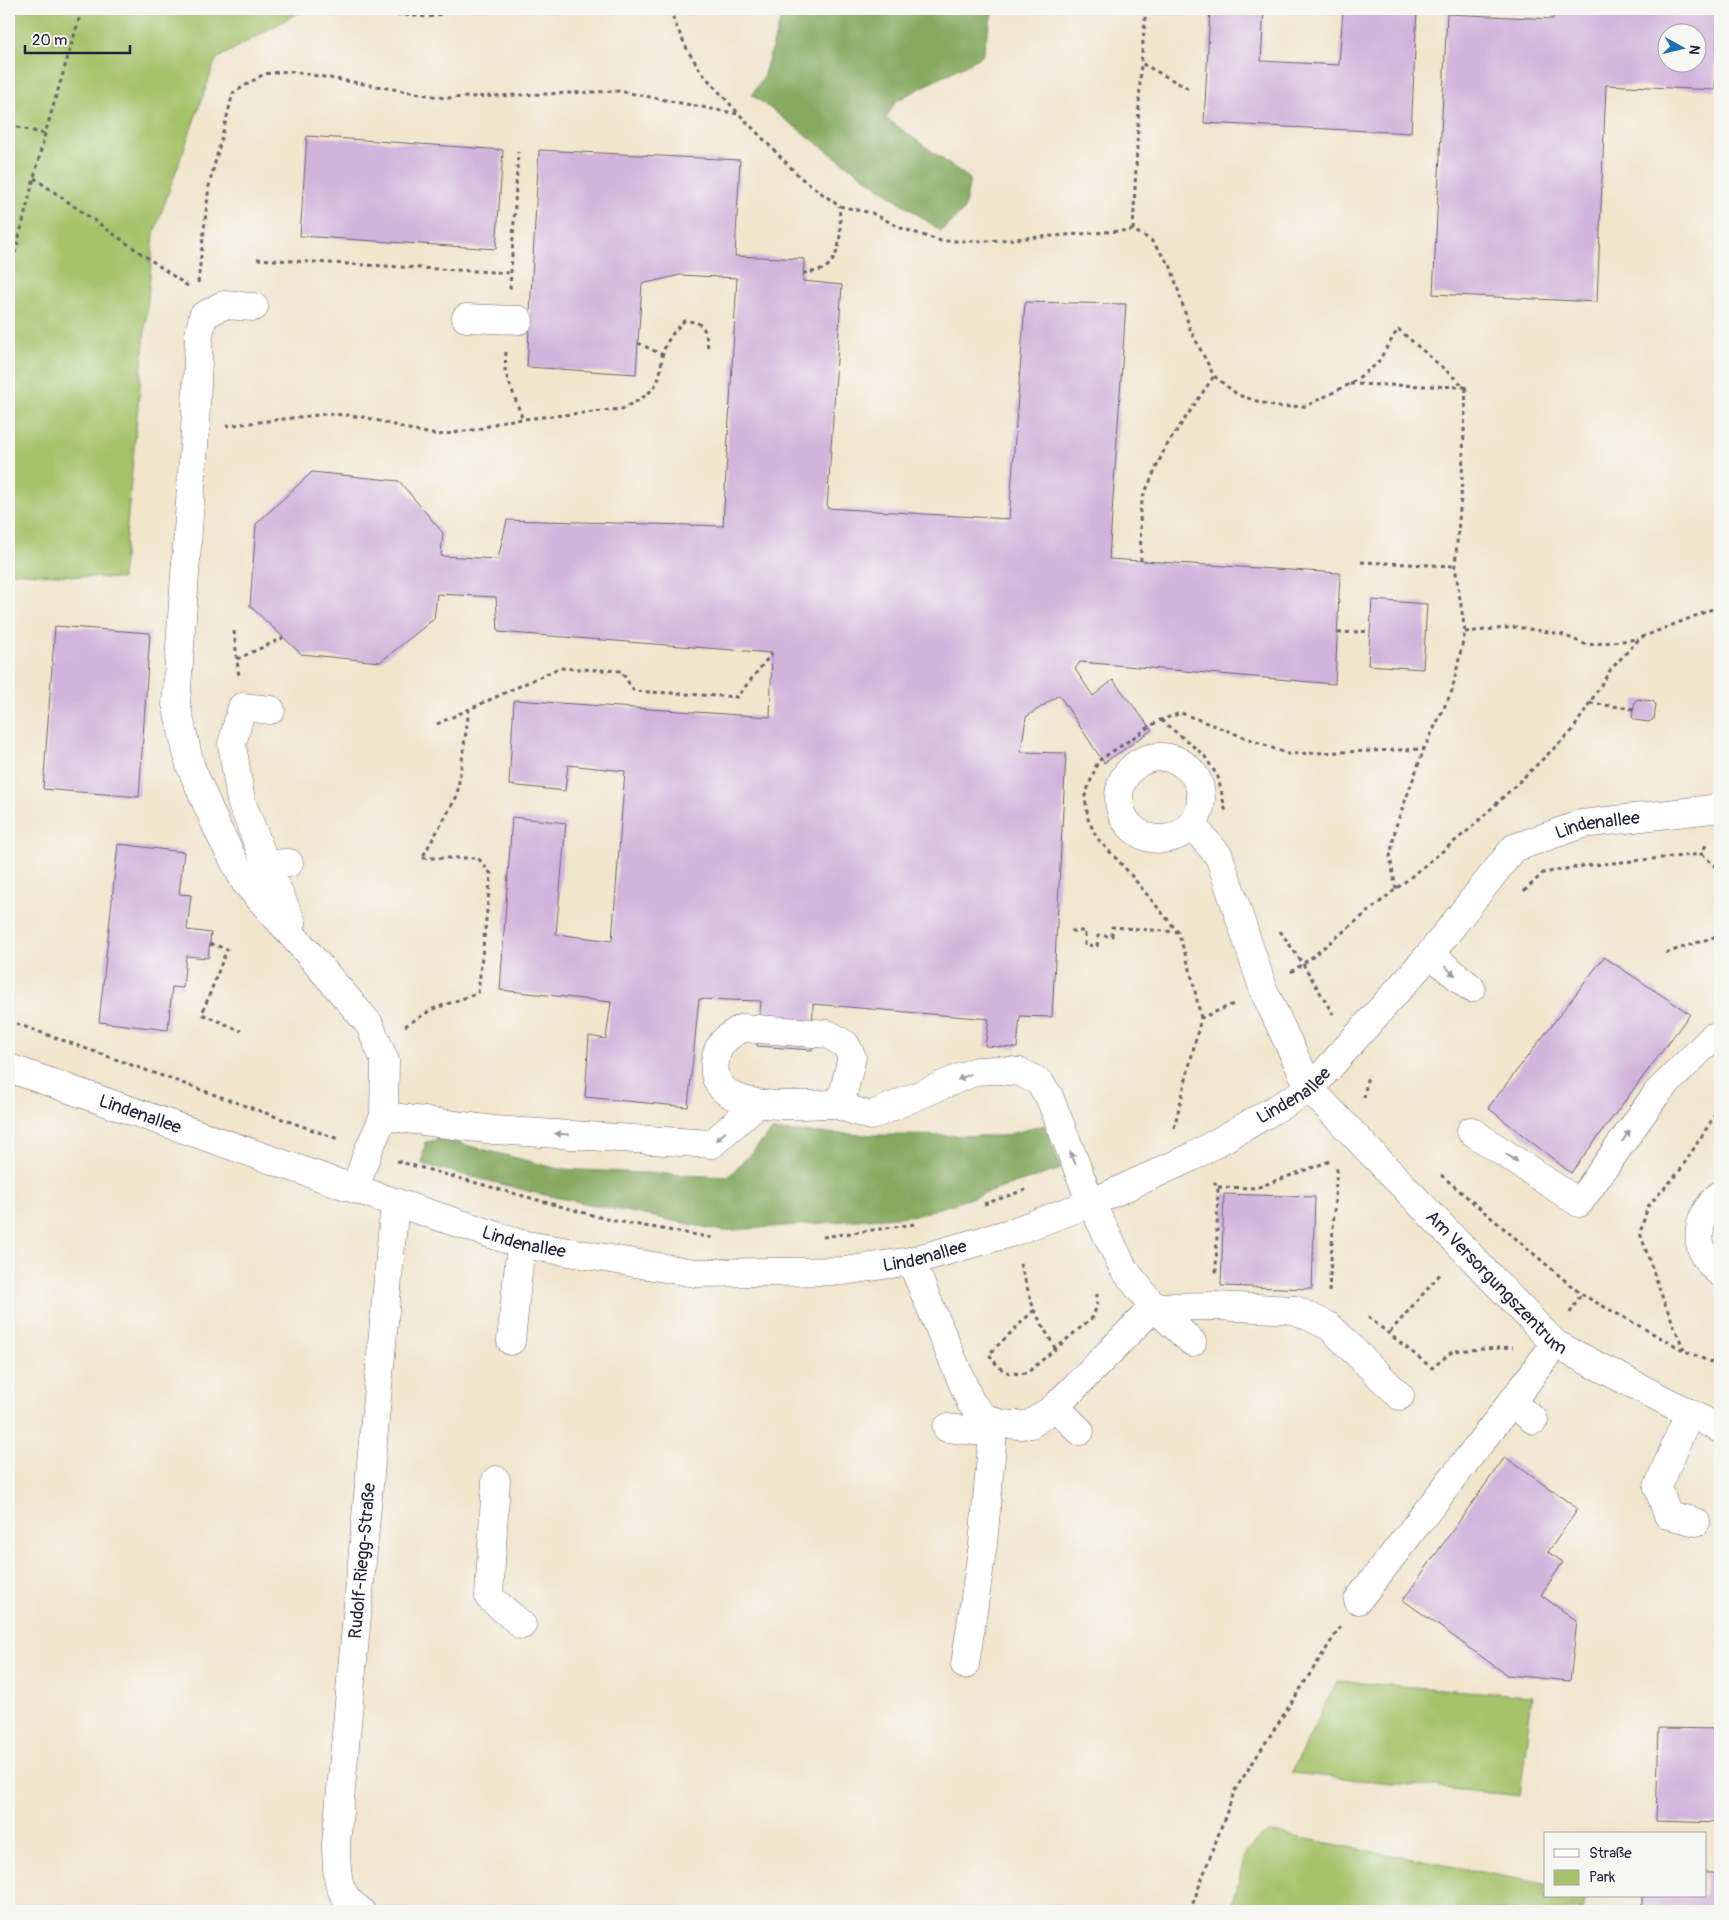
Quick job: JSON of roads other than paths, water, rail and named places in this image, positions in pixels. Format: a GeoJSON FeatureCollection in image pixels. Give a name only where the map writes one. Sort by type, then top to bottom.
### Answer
{"type":"FeatureCollection","features":[{"type":"Feature","properties":{"kind":"street"},"geometry":{"type":"LineString","coordinates":[[254,307],[223,305],[203,316],[199,336],[195,430],[176,704],[190,765],[218,830],[245,882],[369,1024],[385,1061],[384,1116],[368,1150],[355,1189]]}},
{"type":"Feature","properties":{"kind":"street"},"geometry":{"type":"LineString","coordinates":[[466,318],[519,320]]}},
{"type":"Feature","properties":{"kind":"street"},"geometry":{"type":"LineString","coordinates":[[271,710],[242,707],[232,744],[240,801],[278,863],[302,945]]}},
{"type":"Feature","properties":{"kind":"street","name":"Lindenallee"},"geometry":{"type":"LineString","coordinates":[[9,1068],[355,1189],[521,1244],[695,1272],[844,1271],[911,1261],[1010,1233],[1091,1203],[1192,1157],[1310,1089],[1430,954],[1514,848],[1582,824],[1720,808]]}},
{"type":"Feature","properties":{"kind":"street","name":"Am Versorgungszentrum"},"geometry":{"type":"LineString","coordinates":[[1191,824],[1219,856],[1264,991],[1310,1089],[1554,1344],[1720,1429]]}},
{"type":"Feature","properties":{"kind":"street"},"geometry":{"type":"LineString","coordinates":[[1430,954],[1471,988]]}},
{"type":"Feature","properties":{"kind":"street"},"geometry":{"type":"LineString","coordinates":[[834,1104],[843,1094],[852,1057],[846,1045],[828,1034],[743,1028],[732,1033],[724,1040],[716,1054],[714,1070],[718,1084],[732,1097],[757,1104],[834,1104],[870,1116],[976,1071],[1020,1072],[1040,1082],[1049,1096],[1091,1203],[1124,1268],[1154,1308],[1192,1342]]}},
{"type":"Feature","properties":{"kind":"street"},"geometry":{"type":"LineString","coordinates":[[1471,1131],[1579,1203],[1657,1092],[1713,1037],[1720,1036]]}},
{"type":"Feature","properties":{"kind":"street"},"geometry":{"type":"LineString","coordinates":[[384,1116],[494,1130],[712,1144],[757,1104]]}},
{"type":"Feature","properties":{"kind":"street"},"geometry":{"type":"LineString","coordinates":[[1720,1194],[1708,1206],[1701,1220],[1699,1236],[1703,1252],[1711,1266],[1720,1274]]}},
{"type":"Feature","properties":{"kind":"street","name":"Rudolf-Riegg-Straße"},"geometry":{"type":"LineString","coordinates":[[361,1911],[353,1906],[337,1882],[336,1844],[395,1202]]}},
{"type":"Feature","properties":{"kind":"street"},"geometry":{"type":"LineString","coordinates":[[511,1341],[521,1244]]}},
{"type":"Feature","properties":{"kind":"street"},"geometry":{"type":"LineString","coordinates":[[911,1261],[971,1403],[994,1427]]}},
{"type":"Feature","properties":{"kind":"street"},"geometry":{"type":"LineString","coordinates":[[947,1428],[1031,1424],[1055,1406],[1154,1308],[1216,1306],[1295,1310],[1329,1326],[1400,1396]]}},
{"type":"Feature","properties":{"kind":"street"},"geometry":{"type":"LineString","coordinates":[[1358,1600],[1511,1403],[1554,1344]]}},
{"type":"Feature","properties":{"kind":"street"},"geometry":{"type":"LineString","coordinates":[[1511,1403],[1534,1420]]}},
{"type":"Feature","properties":{"kind":"street"},"geometry":{"type":"LineString","coordinates":[[1055,1406],[1080,1431]]}},
{"type":"Feature","properties":{"kind":"street"},"geometry":{"type":"LineString","coordinates":[[1689,1413],[1658,1487],[1668,1515],[1696,1522]]}},
{"type":"Feature","properties":{"kind":"street"},"geometry":{"type":"LineString","coordinates":[[965,1665],[983,1544],[994,1427]]}},
{"type":"Feature","properties":{"kind":"street"},"geometry":{"type":"LineString","coordinates":[[496,1480],[489,1597],[522,1625]]}}]}
